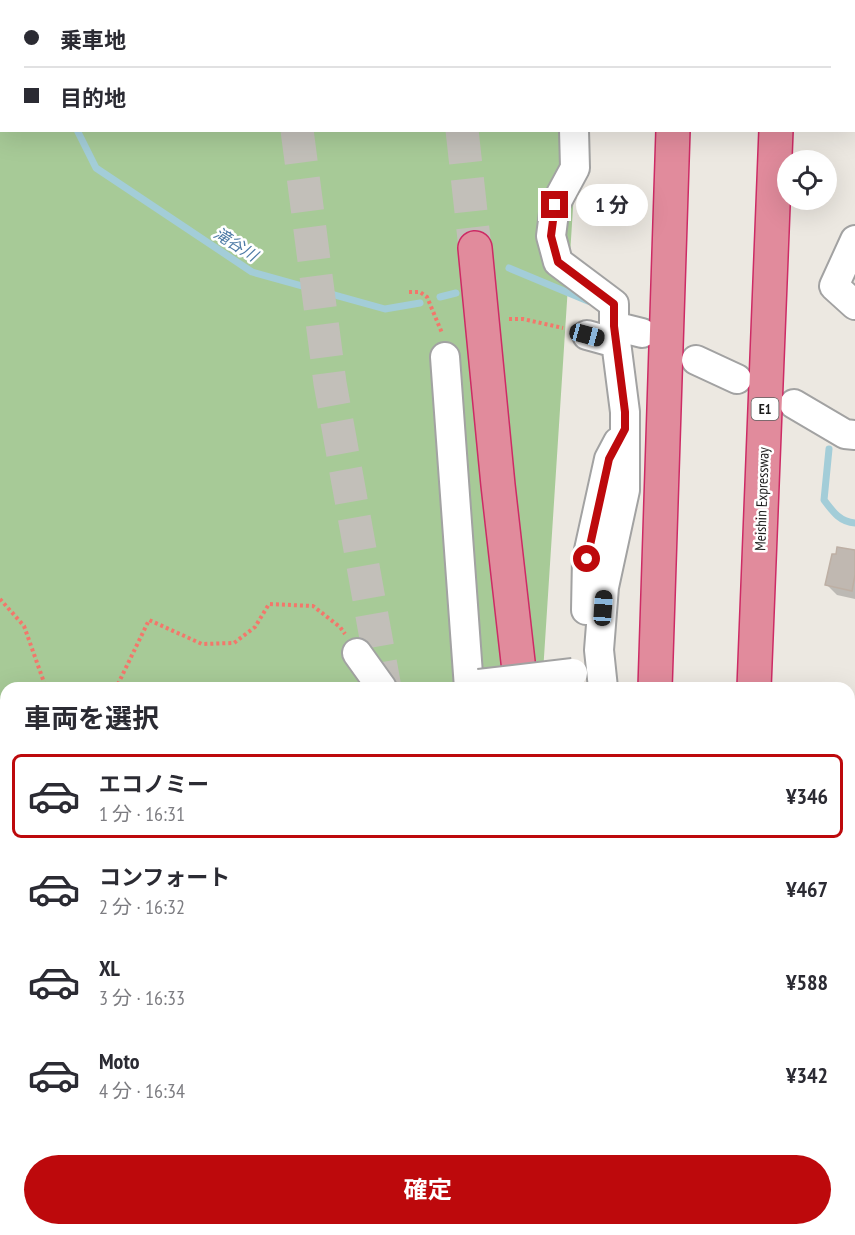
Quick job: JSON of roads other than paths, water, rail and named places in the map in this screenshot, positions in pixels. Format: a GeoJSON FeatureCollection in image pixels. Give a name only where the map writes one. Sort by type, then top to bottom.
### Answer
{"type":"FeatureCollection","features":[{"type":"Feature","properties":{"kind":"highway"},"geometry":{"type":"LineString","coordinates":[[655,682],[673,132]]}},
{"type":"Feature","properties":{"kind":"highway","name":"Meishin Expressway"},"geometry":{"type":"LineString","coordinates":[[754,682],[776,132]]}},
{"type":"Feature","properties":{"kind":"highway"},"geometry":{"type":"LineString","coordinates":[[475,248],[520,682]]}},
{"type":"Feature","properties":{"kind":"street"},"geometry":{"type":"LineString","coordinates":[[574,132],[575,168],[555,205],[551,236],[558,262],[614,304],[624,334],[625,490],[604,586],[599,651],[602,682]]}},
{"type":"Feature","properties":{"kind":"street"},"geometry":{"type":"LineString","coordinates":[[855,240],[834,286],[855,305]]}},
{"type":"Feature","properties":{"kind":"street"},"geometry":{"type":"LineString","coordinates":[[587,335],[624,334]]}},
{"type":"Feature","properties":{"kind":"street"},"geometry":{"type":"LineString","coordinates":[[447,345],[472,682]]}},
{"type":"Feature","properties":{"kind":"street"},"geometry":{"type":"LineString","coordinates":[[696,360],[737,379]]}},
{"type":"Feature","properties":{"kind":"street"},"geometry":{"type":"LineString","coordinates":[[794,404],[845,434],[855,435]]}},
{"type":"Feature","properties":{"kind":"street"},"geometry":{"type":"LineString","coordinates":[[503,682],[585,672],[587,559],[609,459],[625,429]]}},
{"type":"Feature","properties":{"kind":"street"},"geometry":{"type":"LineString","coordinates":[[357,654],[378,682]]}},
{"type":"Feature","properties":{"kind":"waterway","name":"滝谷川"},"geometry":{"type":"LineString","coordinates":[[78,132],[96,168],[252,272],[385,309],[420,303]]}},
{"type":"Feature","properties":{"kind":"waterway"},"geometry":{"type":"LineString","coordinates":[[509,268],[588,301]]}},
{"type":"Feature","properties":{"kind":"waterway"},"geometry":{"type":"LineString","coordinates":[[440,297],[456,293]]}},
{"type":"Feature","properties":{"kind":"waterway"},"geometry":{"type":"LineString","coordinates":[[829,449],[824,500],[841,518],[855,523]]}},
{"type":"Feature","properties":{"kind":"tunnel"},"geometry":{"type":"LineString","coordinates":[[297,132],[330,383],[384,682]]}},
{"type":"Feature","properties":{"kind":"tunnel"},"geometry":{"type":"LineString","coordinates":[[462,132],[475,248]]}}]}
